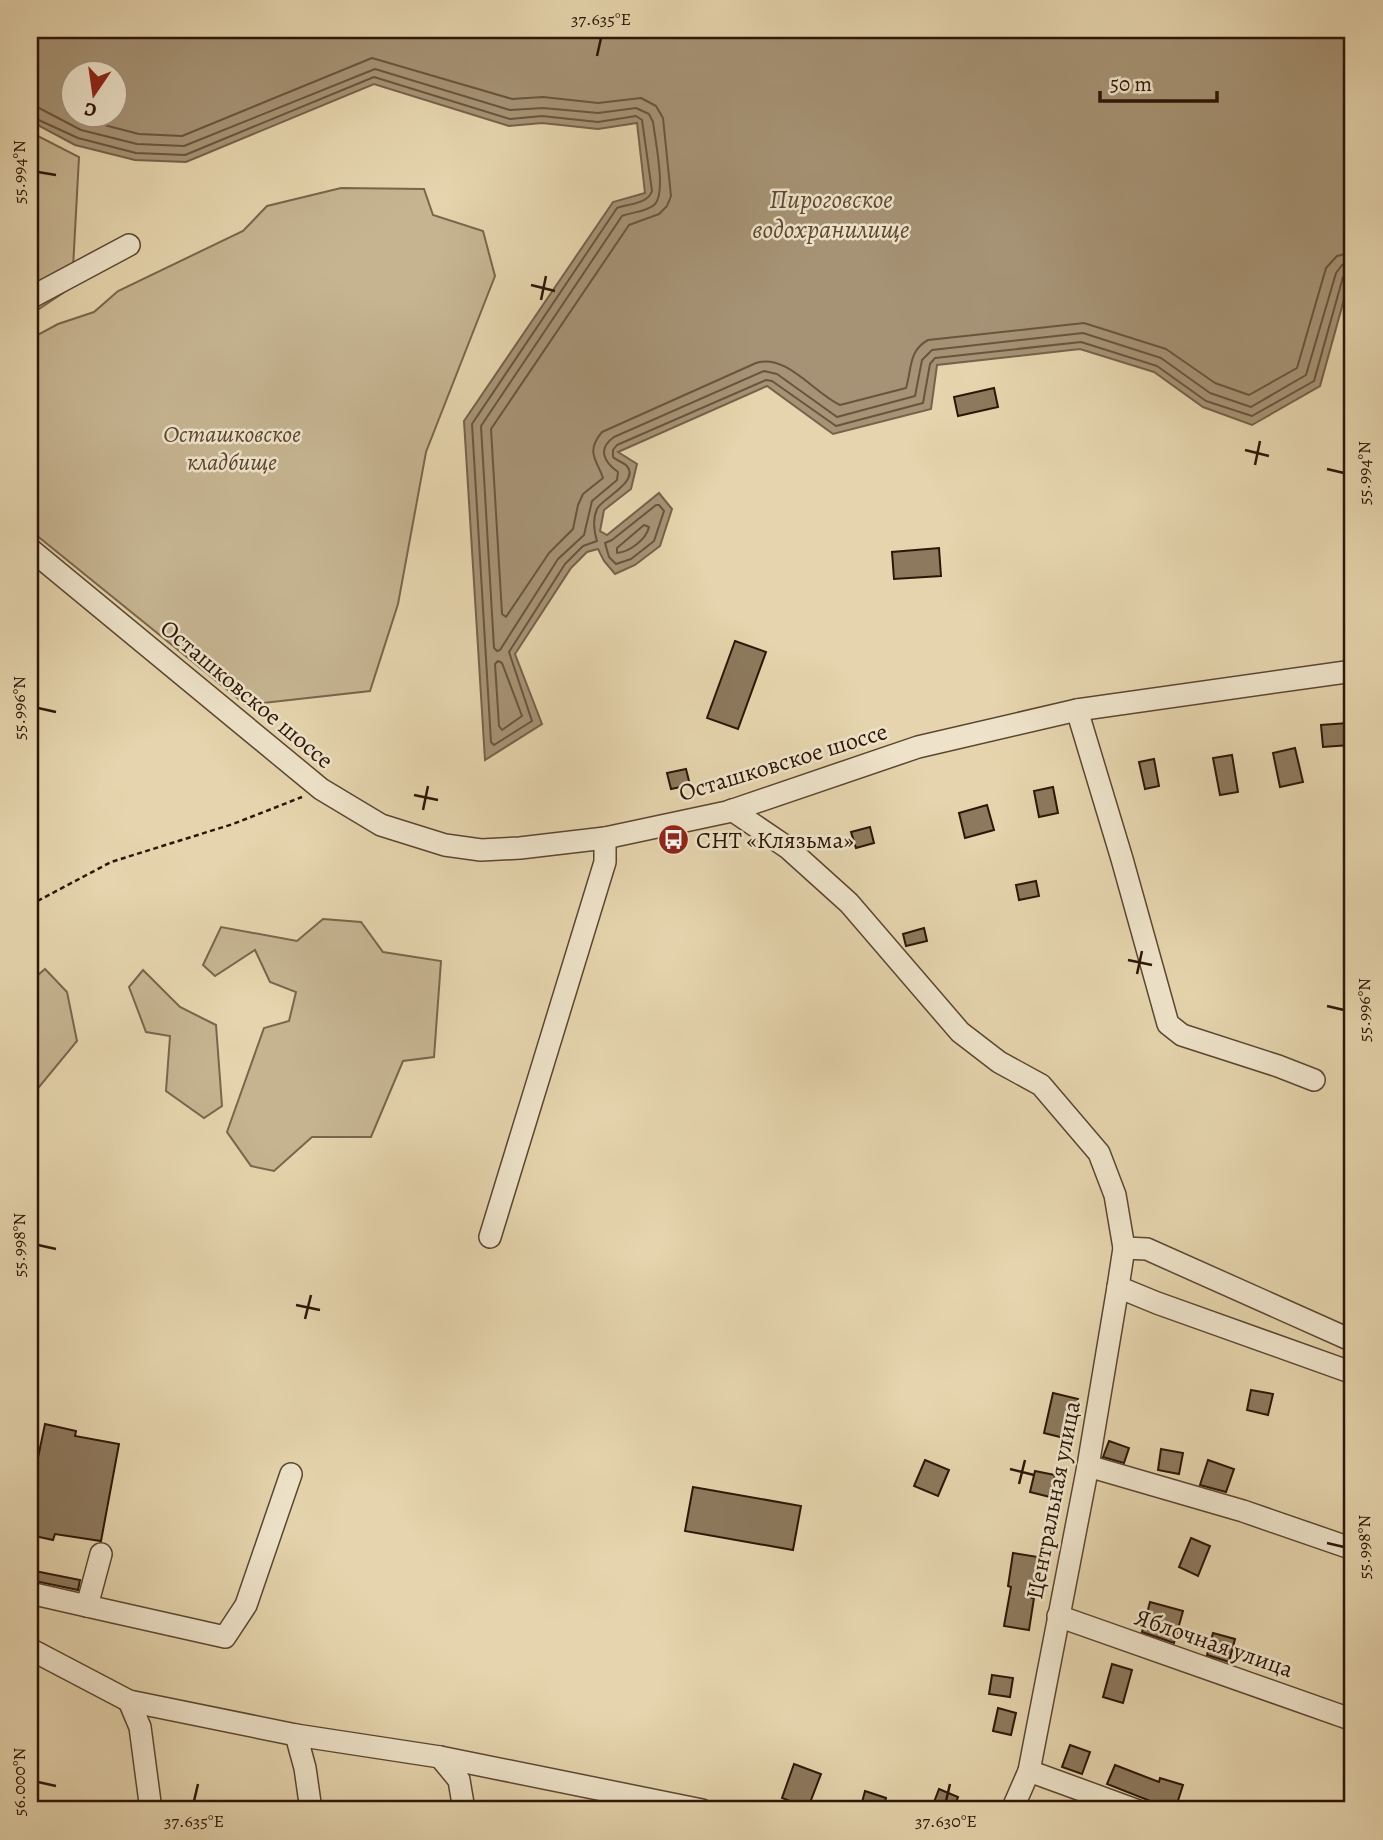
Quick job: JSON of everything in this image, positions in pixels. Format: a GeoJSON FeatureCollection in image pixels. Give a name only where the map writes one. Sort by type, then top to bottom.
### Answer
{"type":"FeatureCollection","features":[{"type":"Feature","properties":{"kind":"street"},"geometry":{"type":"LineString","coordinates":[[30,298],[129,245]]}},
{"type":"Feature","properties":{"kind":"street","name":"Осташковское шоссе"},"geometry":{"type":"LineString","coordinates":[[30,549],[321,789],[381,825],[445,845],[481,850],[605,838],[732,810],[918,747],[1077,710],[1353,671]]}},
{"type":"Feature","properties":{"kind":"street"},"geometry":{"type":"LineString","coordinates":[[1077,710],[1168,1024],[1182,1035],[1314,1080]]}},
{"type":"Feature","properties":{"kind":"street","name":"Центральная улица"},"geometry":{"type":"LineString","coordinates":[[732,810],[788,848],[849,903],[960,1032],[999,1062],[1041,1085],[1099,1153],[1115,1195],[1124,1248],[1118,1287],[1088,1466],[1029,1771],[1012,1810]]}},
{"type":"Feature","properties":{"kind":"street"},"geometry":{"type":"LineString","coordinates":[[490,1237],[605,862],[605,838]]}},
{"type":"Feature","properties":{"kind":"street"},"geometry":{"type":"LineString","coordinates":[[1124,1248],[1147,1249],[1353,1341]]}},
{"type":"Feature","properties":{"kind":"street"},"geometry":{"type":"LineString","coordinates":[[1118,1287],[1353,1373]]}},
{"type":"Feature","properties":{"kind":"street"},"geometry":{"type":"LineString","coordinates":[[1088,1466],[1243,1511],[1353,1549]]}},
{"type":"Feature","properties":{"kind":"street"},"geometry":{"type":"LineString","coordinates":[[30,1594],[226,1637],[246,1605],[291,1474]]}},
{"type":"Feature","properties":{"kind":"street"},"geometry":{"type":"LineString","coordinates":[[87,1606],[101,1554]]}},
{"type":"Feature","properties":{"kind":"street","name":"Яблочная улица"},"geometry":{"type":"LineString","coordinates":[[1058,1616],[1353,1720]]}},
{"type":"Feature","properties":{"kind":"street"},"geometry":{"type":"LineString","coordinates":[[30,1649],[129,1701],[296,1735],[440,1757],[702,1810]]}},
{"type":"Feature","properties":{"kind":"street"},"geometry":{"type":"LineString","coordinates":[[129,1701],[140,1727],[151,1810]]}},
{"type":"Feature","properties":{"kind":"street"},"geometry":{"type":"LineString","coordinates":[[296,1735],[305,1768],[311,1810]]}},
{"type":"Feature","properties":{"kind":"street"},"geometry":{"type":"LineString","coordinates":[[440,1757],[459,1780],[464,1810]]}},
{"type":"Feature","properties":{"kind":"street"},"geometry":{"type":"LineString","coordinates":[[1029,1771],[1136,1810]]}},
{"type":"Feature","properties":{"kind":"street"},"geometry":{"type":"LineString","coordinates":[[612,1791],[622,1810]]}},
{"type":"Feature","properties":{"kind":"path"},"geometry":{"type":"LineString","coordinates":[[30,905],[111,862],[233,824],[321,789]]}},
{"type":"Feature","properties":{"kind":"green space"},"geometry":{"type":"Polygon","coordinates":[[[30,132],[79,157],[72,287],[30,315],[30,132]]]}},
{"type":"Feature","properties":{"kind":"green space","name":"Осташковское кладбище"},"geometry":{"type":"Polygon","coordinates":[[[341,188],[424,189],[433,215],[483,231],[495,276],[426,452],[398,604],[370,691],[246,705],[30,530],[30,339],[58,324],[94,312],[118,291],[243,231],[267,206],[341,188]]]}},
{"type":"Feature","properties":{"kind":"green space"},"geometry":{"type":"Polygon","coordinates":[[[323,919],[361,922],[383,952],[441,961],[434,1057],[403,1061],[371,1137],[312,1137],[274,1171],[251,1166],[227,1132],[264,1028],[289,1021],[296,992],[270,982],[255,950],[215,976],[203,965],[221,927],[297,941],[323,919]]]}},
{"type":"Feature","properties":{"kind":"green space"},"geometry":{"type":"Polygon","coordinates":[[[45,969],[67,992],[77,1041],[30,1098],[30,982],[45,969]]]}},
{"type":"Feature","properties":{"kind":"green space"},"geometry":{"type":"Polygon","coordinates":[[[143,970],[180,1007],[216,1025],[222,1106],[204,1118],[166,1091],[170,1036],[146,1032],[129,987],[143,970]]]}},
{"type":"Feature","properties":{"kind":"water","name":"Пироговское водохранилище"},"geometry":{"type":"Polygon","coordinates":[[[30,30],[1353,30],[1353,267],[1320,386],[1252,425],[1203,407],[1154,372],[1080,349],[937,365],[931,409],[833,434],[767,386],[618,452],[637,464],[631,489],[604,510],[600,531],[607,535],[659,493],[672,509],[660,546],[635,565],[615,574],[598,549],[587,552],[571,568],[515,654],[542,724],[485,760],[464,421],[613,202],[645,193],[637,123],[598,129],[542,123],[509,126],[374,84],[186,162],[135,160],[75,145],[30,121],[30,30]]]}},
{"type":"Feature","properties":{"kind":"building"},"geometry":{"type":"Polygon","coordinates":[[[994,388],[998,407],[958,416],[954,397],[994,388]]]}},
{"type":"Feature","properties":{"kind":"building"},"geometry":{"type":"Polygon","coordinates":[[[939,548],[941,576],[894,579],[892,552],[939,548]]]}},
{"type":"Feature","properties":{"kind":"building"},"geometry":{"type":"Polygon","coordinates":[[[735,641],[766,652],[738,729],[707,718],[735,641]]]}},
{"type":"Feature","properties":{"kind":"building"},"geometry":{"type":"Polygon","coordinates":[[[1348,723],[1350,745],[1323,747],[1321,725],[1348,723]]]}},
{"type":"Feature","properties":{"kind":"building"},"geometry":{"type":"Polygon","coordinates":[[[1295,748],[1303,782],[1280,787],[1273,753],[1295,748]]]}},
{"type":"Feature","properties":{"kind":"building"},"geometry":{"type":"Polygon","coordinates":[[[1232,755],[1238,792],[1220,795],[1213,758],[1232,755]]]}},
{"type":"Feature","properties":{"kind":"building"},"geometry":{"type":"Polygon","coordinates":[[[1154,759],[1159,786],[1145,789],[1139,762],[1154,759]]]}},
{"type":"Feature","properties":{"kind":"building"},"geometry":{"type":"Polygon","coordinates":[[[686,769],[690,785],[671,789],[667,773],[686,769]]]}},
{"type":"Feature","properties":{"kind":"building"},"geometry":{"type":"Polygon","coordinates":[[[1053,787],[1058,813],[1039,817],[1034,791],[1053,787]]]}},
{"type":"Feature","properties":{"kind":"building"},"geometry":{"type":"Polygon","coordinates":[[[987,805],[994,830],[965,838],[959,813],[987,805]]]}},
{"type":"Feature","properties":{"kind":"building"},"geometry":{"type":"Polygon","coordinates":[[[870,827],[874,843],[856,848],[851,832],[870,827]]]}},
{"type":"Feature","properties":{"kind":"building"},"geometry":{"type":"Polygon","coordinates":[[[1036,881],[1039,896],[1019,900],[1016,885],[1036,881]]]}},
{"type":"Feature","properties":{"kind":"building"},"geometry":{"type":"Polygon","coordinates":[[[924,928],[927,941],[906,946],[903,934],[924,928]]]}},
{"type":"Feature","properties":{"kind":"building"},"geometry":{"type":"Polygon","coordinates":[[[1251,1390],[1273,1394],[1268,1415],[1247,1410],[1251,1390]]]}},
{"type":"Feature","properties":{"kind":"building"},"geometry":{"type":"Polygon","coordinates":[[[1053,1393],[1078,1399],[1068,1439],[1044,1433],[1053,1393]]]}},
{"type":"Feature","properties":{"kind":"building"},"geometry":{"type":"Polygon","coordinates":[[[45,1424],[76,1431],[75,1436],[119,1444],[101,1541],[55,1534],[53,1540],[30,1535],[30,1496],[45,1424]]]}},
{"type":"Feature","properties":{"kind":"building"},"geometry":{"type":"Polygon","coordinates":[[[1109,1441],[1129,1448],[1124,1463],[1103,1457],[1109,1441]]]}},
{"type":"Feature","properties":{"kind":"building"},"geometry":{"type":"Polygon","coordinates":[[[1161,1449],[1183,1453],[1179,1474],[1158,1470],[1161,1449]]]}},
{"type":"Feature","properties":{"kind":"building"},"geometry":{"type":"Polygon","coordinates":[[[925,1460],[949,1470],[938,1496],[914,1486],[925,1460]]]}},
{"type":"Feature","properties":{"kind":"building"},"geometry":{"type":"Polygon","coordinates":[[[1208,1460],[1234,1469],[1226,1492],[1200,1485],[1208,1460]]]}},
{"type":"Feature","properties":{"kind":"building"},"geometry":{"type":"Polygon","coordinates":[[[1035,1471],[1055,1475],[1050,1497],[1030,1492],[1035,1471]]]}},
{"type":"Feature","properties":{"kind":"building"},"geometry":{"type":"Polygon","coordinates":[[[693,1487],[801,1506],[793,1550],[685,1531],[693,1487]]]}},
{"type":"Feature","properties":{"kind":"building"},"geometry":{"type":"Polygon","coordinates":[[[1191,1538],[1210,1546],[1198,1576],[1179,1567],[1191,1538]]]}},
{"type":"Feature","properties":{"kind":"building"},"geometry":{"type":"Polygon","coordinates":[[[1013,1553],[1038,1557],[1029,1630],[1004,1626],[1011,1587],[1008,1586],[1013,1553]]]}},
{"type":"Feature","properties":{"kind":"building"},"geometry":{"type":"Polygon","coordinates":[[[30,1570],[80,1580],[78,1590],[30,1580],[30,1570]]]}},
{"type":"Feature","properties":{"kind":"building"},"geometry":{"type":"Polygon","coordinates":[[[1150,1602],[1183,1611],[1174,1643],[1142,1632],[1150,1602]]]}},
{"type":"Feature","properties":{"kind":"building"},"geometry":{"type":"Polygon","coordinates":[[[1213,1633],[1235,1639],[1229,1662],[1207,1655],[1213,1633]]]}},
{"type":"Feature","properties":{"kind":"building"},"geometry":{"type":"Polygon","coordinates":[[[1112,1664],[1132,1670],[1123,1703],[1103,1697],[1112,1664]]]}},
{"type":"Feature","properties":{"kind":"building"},"geometry":{"type":"Polygon","coordinates":[[[992,1675],[1013,1678],[1010,1697],[989,1694],[992,1675]]]}},
{"type":"Feature","properties":{"kind":"building"},"geometry":{"type":"Polygon","coordinates":[[[998,1708],[1016,1713],[1011,1735],[993,1731],[998,1708]]]}},
{"type":"Feature","properties":{"kind":"building"},"geometry":{"type":"Polygon","coordinates":[[[1070,1745],[1090,1752],[1082,1774],[1062,1767],[1070,1745]]]}},
{"type":"Feature","properties":{"kind":"building"},"geometry":{"type":"Polygon","coordinates":[[[794,1764],[821,1774],[808,1808],[782,1798],[794,1764]]]}},
{"type":"Feature","properties":{"kind":"building"},"geometry":{"type":"Polygon","coordinates":[[[1115,1765],[1159,1782],[1160,1778],[1183,1785],[1175,1810],[1152,1806],[1153,1802],[1107,1784],[1115,1765]]]}},
{"type":"Feature","properties":{"kind":"building"},"geometry":{"type":"Polygon","coordinates":[[[939,1789],[958,1797],[953,1810],[931,1810],[939,1789]]]}},
{"type":"Feature","properties":{"kind":"building"},"geometry":{"type":"Polygon","coordinates":[[[865,1791],[886,1798],[883,1810],[860,1810],[865,1791]]]}},
{"type":"Feature","properties":{"kind":"place","name":"СНТ «Клязьма»"},"geometry":{"type":"Point","coordinates":[673,840]}}]}
